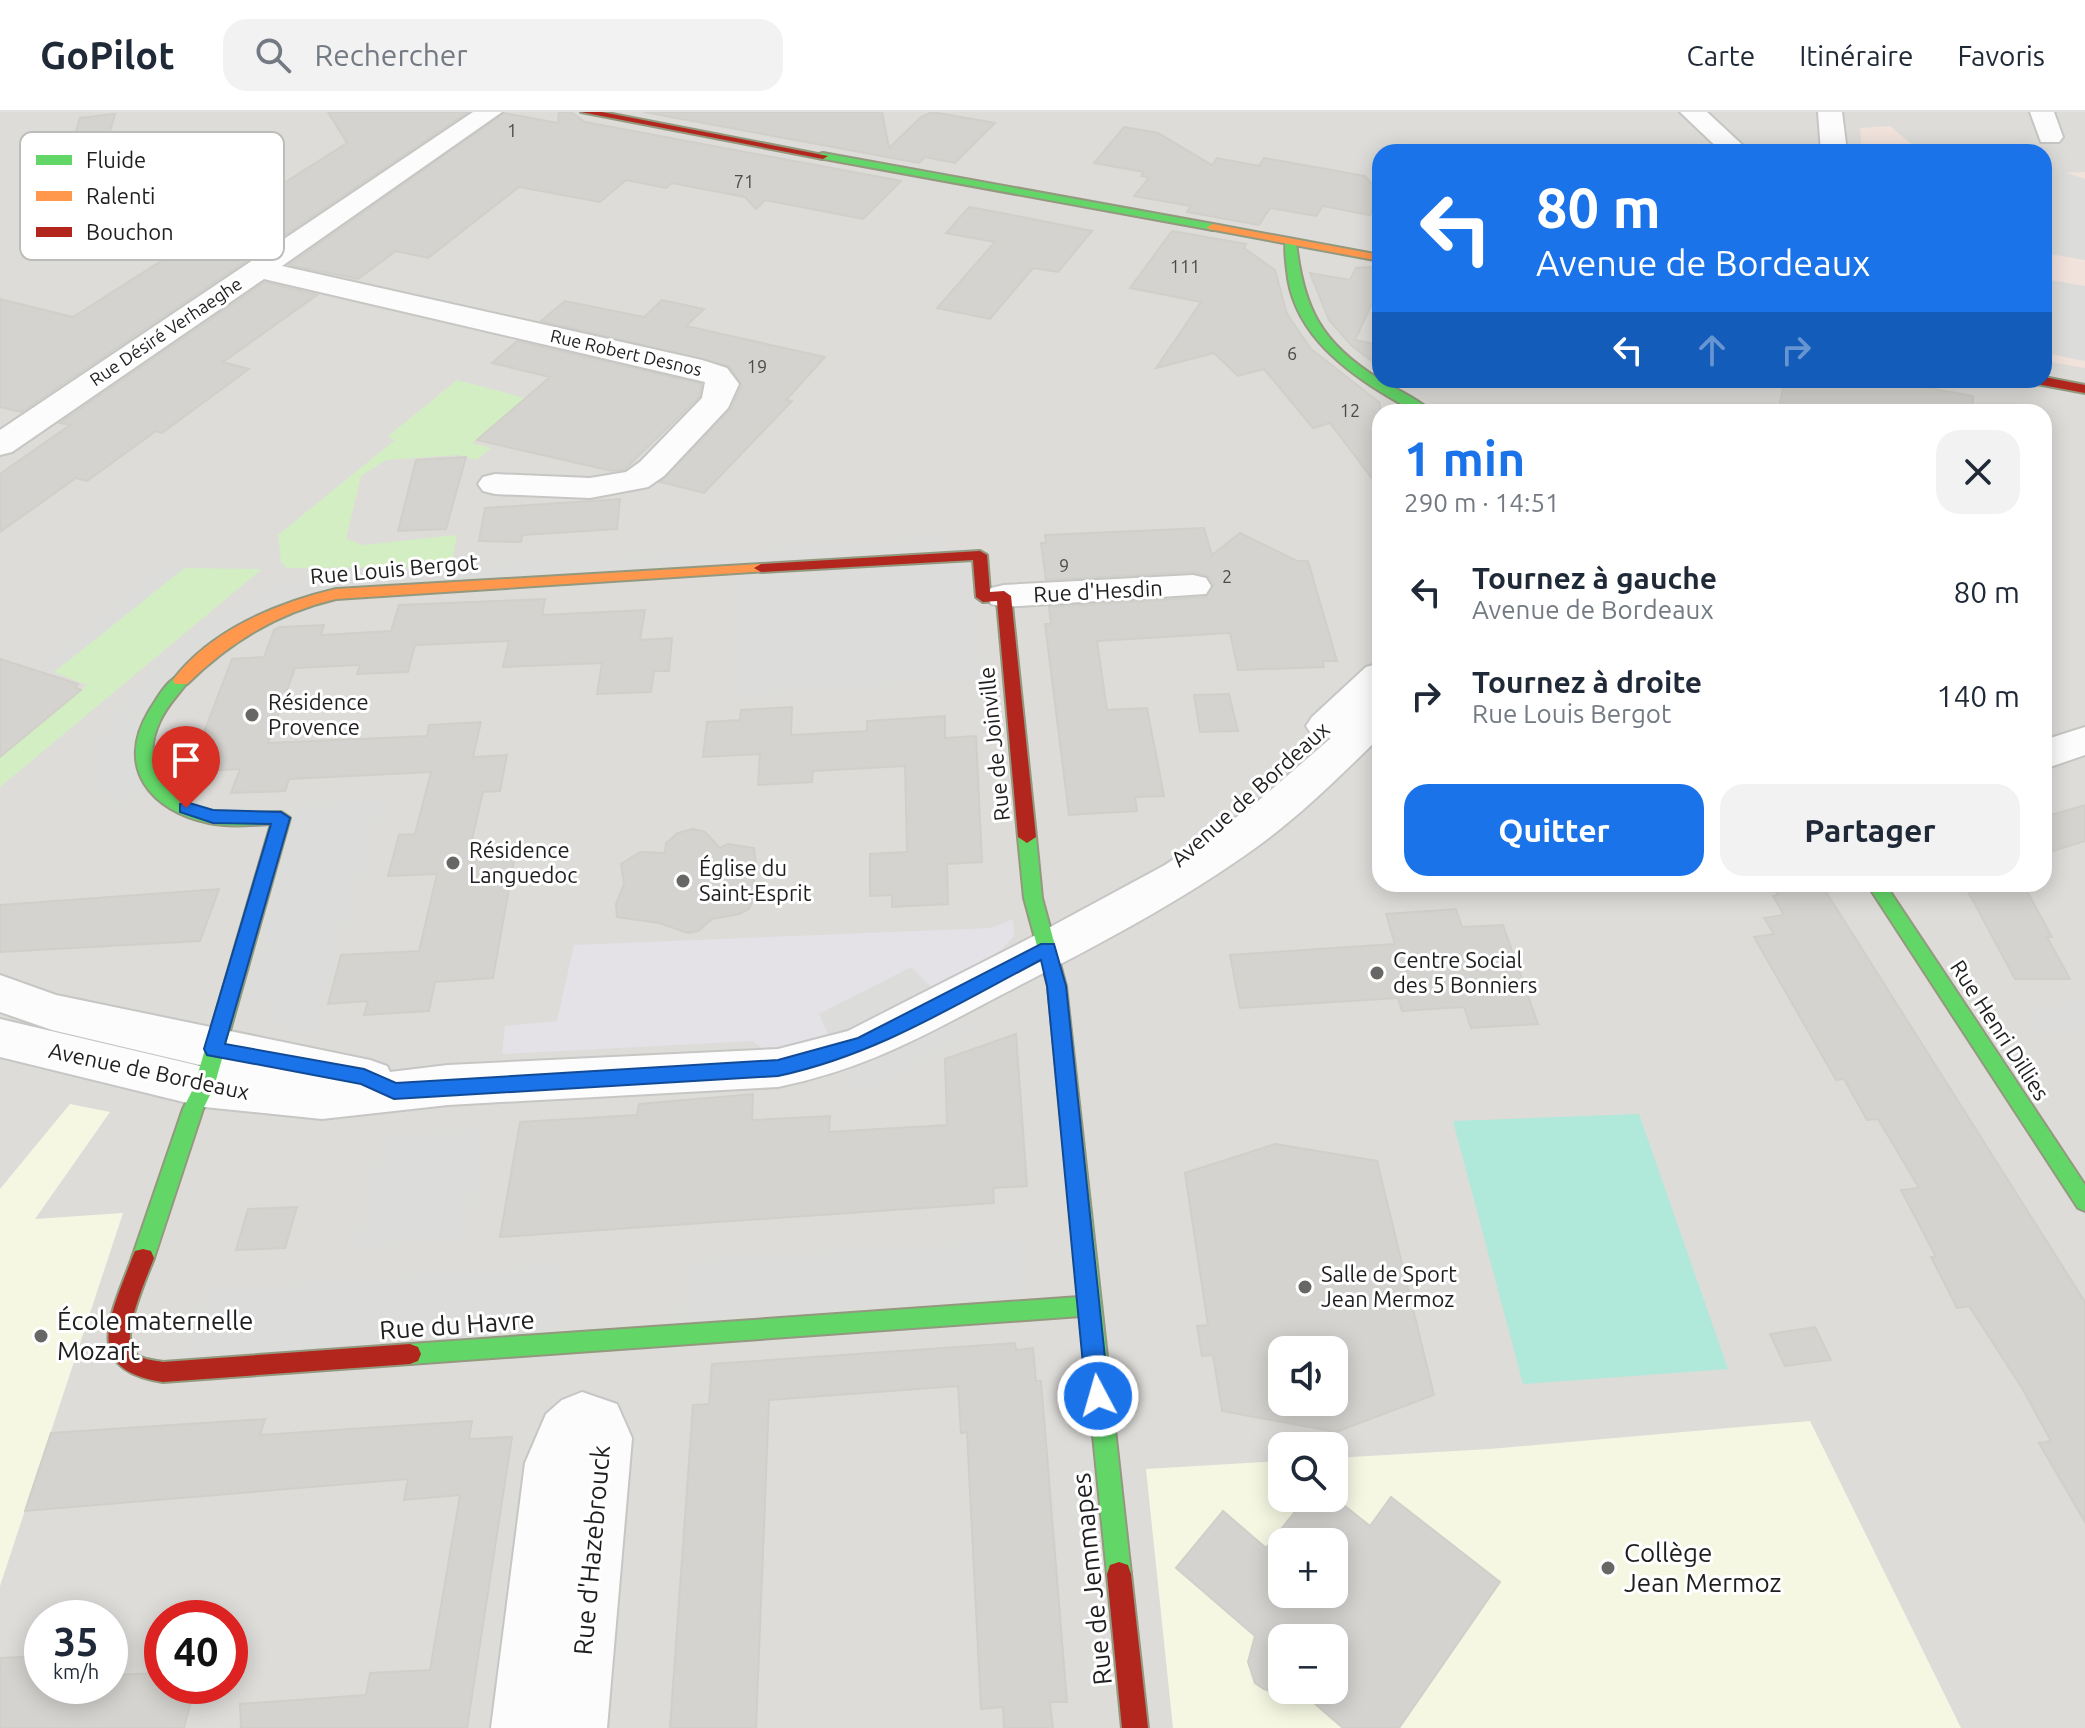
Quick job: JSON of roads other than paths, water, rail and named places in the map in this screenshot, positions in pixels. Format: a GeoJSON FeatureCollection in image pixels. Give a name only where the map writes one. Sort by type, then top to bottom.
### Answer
{"type":"FeatureCollection","features":[{"type":"Feature","properties":{"kind":"street","name":"Rue Désiré Verhaeghe"},"geometry":{"type":"LineString","coordinates":[[284,251],[490,112]]}},
{"type":"Feature","properties":{"kind":"street"},"geometry":{"type":"LineString","coordinates":[[586,112],[1372,257]]}},
{"type":"Feature","properties":{"kind":"street"},"geometry":{"type":"LineString","coordinates":[[1692,112],[1728,144]]}},
{"type":"Feature","properties":{"kind":"street"},"geometry":{"type":"LineString","coordinates":[[1830,112],[1833,144]]}},
{"type":"Feature","properties":{"kind":"street"},"geometry":{"type":"LineString","coordinates":[[2042,112],[2050,137]]}},
{"type":"Feature","properties":{"kind":"street"},"geometry":{"type":"LineString","coordinates":[[1290,242],[1289,268],[1297,301],[1317,337],[1342,360],[1372,379]]}},
{"type":"Feature","properties":{"kind":"street","name":"Rue Désiré Verhaeghe"},"geometry":{"type":"LineString","coordinates":[[0,445],[271,260]]}},
{"type":"Feature","properties":{"kind":"street","name":"Rue Robert Desnos"},"geometry":{"type":"LineString","coordinates":[[258,269],[702,369],[716,375],[723,384],[717,401],[652,469],[636,480],[590,488],[495,484]]}},
{"type":"Feature","properties":{"kind":"street"},"geometry":{"type":"LineString","coordinates":[[2052,384],[2082,391]]}},
{"type":"Feature","properties":{"kind":"street"},"geometry":{"type":"LineString","coordinates":[[1387,388],[1412,404]]}},
{"type":"Feature","properties":{"kind":"street","name":"Rue Louis Bergot"},"geometry":{"type":"LineString","coordinates":[[209,1068],[281,818],[213,817],[186,808],[162,792],[147,774],[140,755],[142,739],[163,701],[203,660],[255,622],[281,608],[336,594],[980,555],[983,597],[1004,596]]}},
{"type":"Feature","properties":{"kind":"street","name":"Rue d'Hesdin"},"geometry":{"type":"LineString","coordinates":[[1004,596],[1193,586]]}},
{"type":"Feature","properties":{"kind":"street","name":"Rue de Joinville"},"geometry":{"type":"LineString","coordinates":[[1004,596],[1033,898],[1047,949]]}},
{"type":"Feature","properties":{"kind":"street","name":"Avenue de Bordeaux"},"geometry":{"type":"LineString","coordinates":[[1119,912],[1372,683]]}},
{"type":"Feature","properties":{"kind":"street","name":"Avenue de Bordeaux"},"geometry":{"type":"LineString","coordinates":[[0,993],[209,1068],[322,1099],[394,1091],[778,1068],[865,1044],[1119,912],[1224,849],[1269,816],[1372,722]]}},
{"type":"Feature","properties":{"kind":"street"},"geometry":{"type":"LineString","coordinates":[[2052,752],[2085,741]]}},
{"type":"Feature","properties":{"kind":"street","name":"Rue Henri Dillies"},"geometry":{"type":"LineString","coordinates":[[1881,892],[2085,1202]]}},
{"type":"Feature","properties":{"kind":"street","name":"Rue de Jemmapes"},"geometry":{"type":"LineString","coordinates":[[1047,949],[1057,986],[1088,1306],[1135,1728]]}},
{"type":"Feature","properties":{"kind":"street","name":"Avenue de Bordeaux"},"geometry":{"type":"LineString","coordinates":[[0,1038],[209,1068]]}},
{"type":"Feature","properties":{"kind":"street","name":"Rue du Havre"},"geometry":{"type":"LineString","coordinates":[[209,1068],[118,1332],[116,1346],[121,1357],[127,1364],[148,1373],[1088,1306]]}},
{"type":"Feature","properties":{"kind":"street","name":"Rue d'Hazebrouck"},"geometry":{"type":"LineString","coordinates":[[523,1728],[553,1463],[558,1443],[567,1428],[582,1419],[597,1423],[604,1438],[604,1454],[575,1728]]}},
{"type":"Feature","properties":{"kind":"place","name":"Résidence Provence"},"geometry":{"type":"Point","coordinates":[252,715]}},
{"type":"Feature","properties":{"kind":"place","name":"Résidence Languedoc"},"geometry":{"type":"Point","coordinates":[453,863]}},
{"type":"Feature","properties":{"kind":"place","name":"Église du Saint-Esprit"},"geometry":{"type":"Point","coordinates":[683,881]}},
{"type":"Feature","properties":{"kind":"place","name":"Centre Social des 5 Bonniers"},"geometry":{"type":"Point","coordinates":[1377,973]}},
{"type":"Feature","properties":{"kind":"place","name":"Salle de Sport Jean Mermoz"},"geometry":{"type":"Point","coordinates":[1305,1287]}},
{"type":"Feature","properties":{"kind":"place","name":"École maternelle Mozart"},"geometry":{"type":"Point","coordinates":[41,1336]}},
{"type":"Feature","properties":{"kind":"place","name":"Collège Jean Mermoz"},"geometry":{"type":"Point","coordinates":[1608,1568]}}]}
